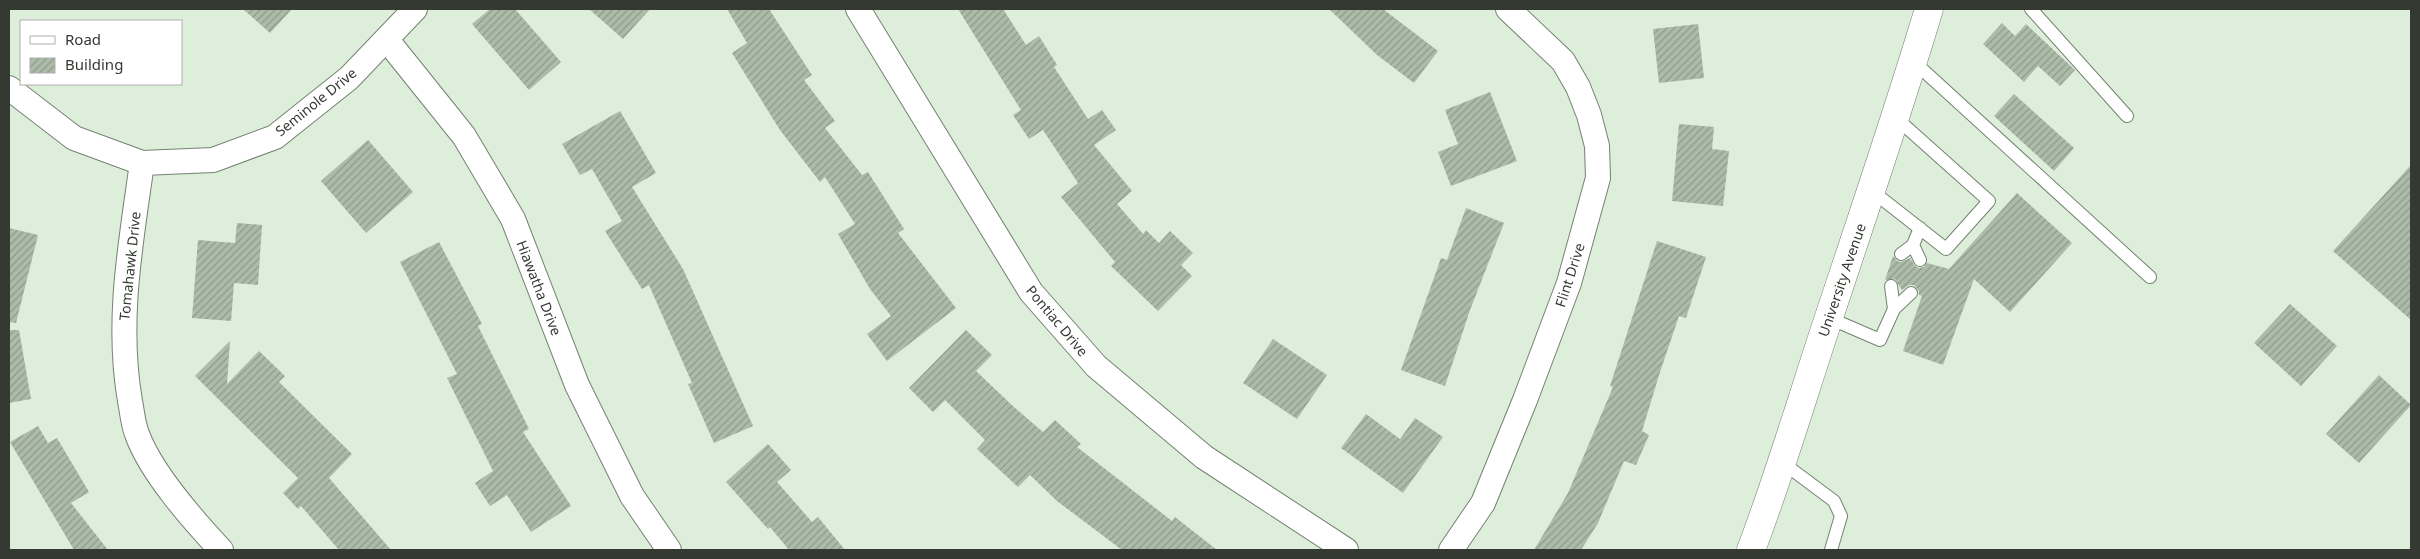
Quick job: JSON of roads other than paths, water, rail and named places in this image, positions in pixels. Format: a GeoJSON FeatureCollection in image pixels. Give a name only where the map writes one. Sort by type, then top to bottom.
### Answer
{"type":"FeatureCollection","features":[{"type":"Feature","properties":{"kind":"main road","name":"University Avenue"},"geometry":{"type":"LineString","coordinates":[[1751,550],[1783,463],[1930,9]]}},
{"type":"Feature","properties":{"kind":"street","name":"Seminole Drive"},"geometry":{"type":"LineString","coordinates":[[9,88],[74,138],[142,163],[213,160],[275,137],[349,78],[415,9]]}},
{"type":"Feature","properties":{"kind":"street","name":"Pontiac Drive"},"geometry":{"type":"LineString","coordinates":[[858,9],[1031,292],[1096,366],[1204,457],[1346,550]]}},
{"type":"Feature","properties":{"kind":"street","name":"Flint Drive"},"geometry":{"type":"LineString","coordinates":[[1451,550],[1483,503],[1525,400],[1569,283],[1598,178],[1597,146],[1589,115],[1578,87],[1563,61],[1508,9]]}},
{"type":"Feature","properties":{"kind":"street","name":"Hiawatha Drive"},"geometry":{"type":"LineString","coordinates":[[387,40],[464,136],[513,219],[577,385],[632,496],[669,550]]}},
{"type":"Feature","properties":{"kind":"street","name":"Tomahawk Drive"},"geometry":{"type":"LineString","coordinates":[[142,163],[127,269],[124,329],[128,386],[136,434],[156,469],[179,501],[197,525],[221,550]]}},
{"type":"Feature","properties":{"kind":"lane"},"geometry":{"type":"LineString","coordinates":[[2031,9],[2127,116]]}},
{"type":"Feature","properties":{"kind":"lane"},"geometry":{"type":"LineString","coordinates":[[1913,62],[2150,277]]}},
{"type":"Feature","properties":{"kind":"lane"},"geometry":{"type":"LineString","coordinates":[[1872,191],[1946,249],[1990,202],[1896,118]]}},
{"type":"Feature","properties":{"kind":"lane"},"geometry":{"type":"LineString","coordinates":[[1902,254],[1913,245],[1920,228]]}},
{"type":"Feature","properties":{"kind":"lane"},"geometry":{"type":"LineString","coordinates":[[1913,245],[1920,260]]}},
{"type":"Feature","properties":{"kind":"lane"},"geometry":{"type":"LineString","coordinates":[[1891,286],[1894,309]]}},
{"type":"Feature","properties":{"kind":"lane"},"geometry":{"type":"LineString","coordinates":[[1829,318],[1880,340],[1894,309],[1910,293]]}},
{"type":"Feature","properties":{"kind":"lane"},"geometry":{"type":"LineString","coordinates":[[1783,463],[1834,501],[1841,516],[1831,550]]}}]}
